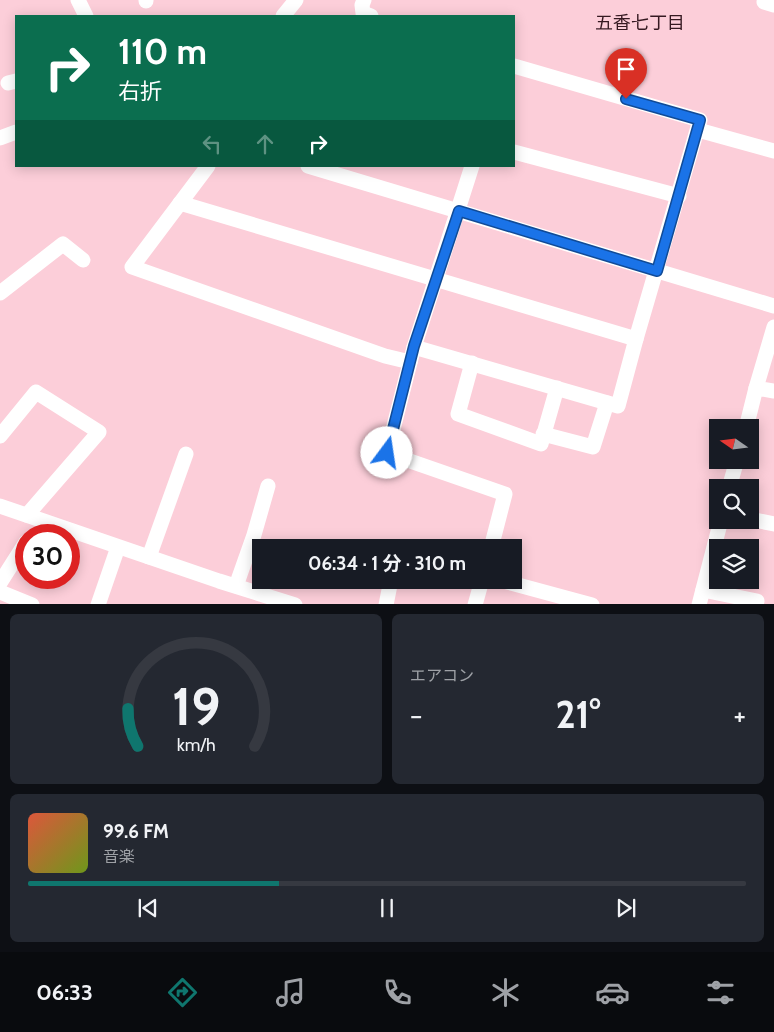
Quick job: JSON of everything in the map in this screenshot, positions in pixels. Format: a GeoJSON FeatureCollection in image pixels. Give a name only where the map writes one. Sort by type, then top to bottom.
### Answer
{"type":"FeatureCollection","features":[{"type":"Feature","properties":{"kind":"street"},"geometry":{"type":"LineString","coordinates":[[414,346],[618,406],[700,120],[515,66]]}},
{"type":"Feature","properties":{"kind":"street"},"geometry":{"type":"LineString","coordinates":[[698,130],[774,151]]}},
{"type":"Feature","properties":{"kind":"street"},"geometry":{"type":"LineString","coordinates":[[0,138],[15,132]]}},
{"type":"Feature","properties":{"kind":"street"},"geometry":{"type":"LineString","coordinates":[[515,152],[679,196]]}},
{"type":"Feature","properties":{"kind":"street"},"geometry":{"type":"LineString","coordinates":[[207,167],[132,267],[385,356],[410,362]]}},
{"type":"Feature","properties":{"kind":"street"},"geometry":{"type":"LineString","coordinates":[[311,167],[774,306]]}},
{"type":"Feature","properties":{"kind":"street"},"geometry":{"type":"LineString","coordinates":[[472,167],[414,346],[387,453],[505,494],[493,539]]}},
{"type":"Feature","properties":{"kind":"street"},"geometry":{"type":"LineString","coordinates":[[180,203],[636,339]]}},
{"type":"Feature","properties":{"kind":"street"},"geometry":{"type":"LineString","coordinates":[[0,293],[63,244],[83,260]]}},
{"type":"Feature","properties":{"kind":"street"},"geometry":{"type":"LineString","coordinates":[[748,419],[774,327]]}},
{"type":"Feature","properties":{"kind":"street"},"geometry":{"type":"LineString","coordinates":[[472,363],[458,414],[541,444],[557,388]]}},
{"type":"Feature","properties":{"kind":"street"},"geometry":{"type":"LineString","coordinates":[[756,388],[774,391]]}},
{"type":"Feature","properties":{"kind":"street"},"geometry":{"type":"LineString","coordinates":[[0,436],[36,392],[99,432],[34,518],[33,524]]}},
{"type":"Feature","properties":{"kind":"street"},"geometry":{"type":"LineString","coordinates":[[543,434],[593,447],[607,403]]}},
{"type":"Feature","properties":{"kind":"street"},"geometry":{"type":"LineString","coordinates":[[149,557],[186,454]]}},
{"type":"Feature","properties":{"kind":"street"},"geometry":{"type":"LineString","coordinates":[[236,586],[268,486]]}},
{"type":"Feature","properties":{"kind":"street"},"geometry":{"type":"LineString","coordinates":[[0,506],[278,602],[295,604]]}},
{"type":"Feature","properties":{"kind":"street"},"geometry":{"type":"LineString","coordinates":[[759,519],[773,519]]}},
{"type":"Feature","properties":{"kind":"street"},"geometry":{"type":"LineString","coordinates":[[718,529],[701,597],[757,601],[756,604]]}},
{"type":"Feature","properties":{"kind":"street"},"geometry":{"type":"LineString","coordinates":[[98,604],[118,547]]}},
{"type":"Feature","properties":{"kind":"street"},"geometry":{"type":"LineString","coordinates":[[0,583],[15,559]]}},
{"type":"Feature","properties":{"kind":"street"},"geometry":{"type":"LineString","coordinates":[[522,586],[592,604]]}},
{"type":"Feature","properties":{"kind":"street"},"geometry":{"type":"LineString","coordinates":[[386,604],[389,589]]}},
{"type":"Feature","properties":{"kind":"street"},"geometry":{"type":"LineString","coordinates":[[475,604],[479,589]]}},
{"type":"Feature","properties":{"kind":"street"},"geometry":{"type":"LineString","coordinates":[[0,592],[32,604]]}},
{"type":"Feature","properties":{"kind":"district","name":"五香七丁目"},"geometry":{"type":"Point","coordinates":[640,23]}},
{"type":"Feature","properties":{"kind":"route"},"geometry":{"type":"LineString","coordinates":[[387,453],[414,346],[459,211],[657,271],[700,120],[626,99]]}}]}
